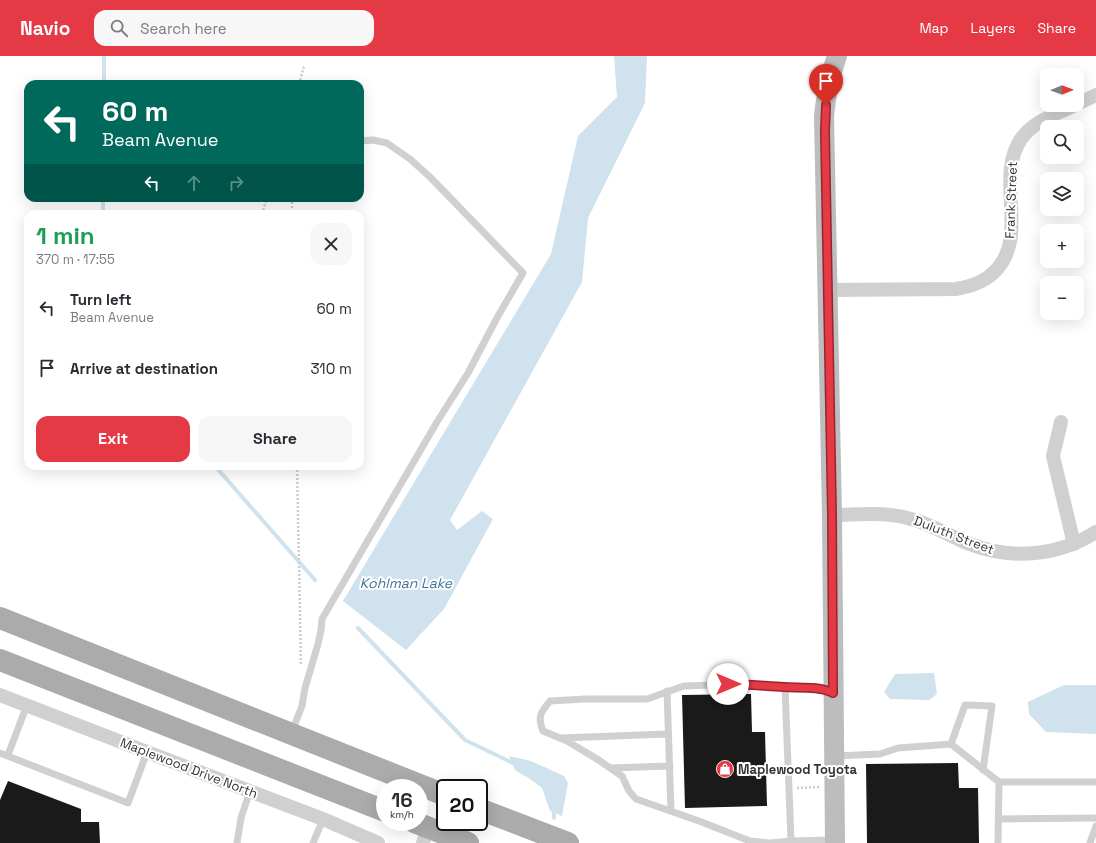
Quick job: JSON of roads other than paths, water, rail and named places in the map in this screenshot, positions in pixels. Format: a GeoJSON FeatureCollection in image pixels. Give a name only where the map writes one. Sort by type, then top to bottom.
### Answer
{"type":"FeatureCollection","features":[{"type":"Feature","properties":{"kind":"main road"},"geometry":{"type":"LineString","coordinates":[[0,618],[436,791]]}},
{"type":"Feature","properties":{"kind":"main road"},"geometry":{"type":"LineString","coordinates":[[0,660],[376,807]]}},
{"type":"Feature","properties":{"kind":"main road"},"geometry":{"type":"LineString","coordinates":[[488,812],[568,843]]}},
{"type":"Feature","properties":{"kind":"main road"},"geometry":{"type":"LineString","coordinates":[[422,831],[468,843]]}},
{"type":"Feature","properties":{"kind":"street"},"geometry":{"type":"LineString","coordinates":[[835,842],[832,515],[824,116],[827,93],[837,56]]}},
{"type":"Feature","properties":{"kind":"street","name":"Frank Street"},"geometry":{"type":"LineString","coordinates":[[1084,102],[1094,100]]}},
{"type":"Feature","properties":{"kind":"street","name":"Frank Street"},"geometry":{"type":"LineString","coordinates":[[827,290],[956,289],[969,287],[982,281],[993,273],[1002,263],[1008,252],[1011,240],[1010,173],[1011,161],[1015,148],[1022,137],[1032,127],[1060,112]]}},
{"type":"Feature","properties":{"kind":"street"},"geometry":{"type":"LineString","coordinates":[[1061,422],[1052,456],[1074,544]]}},
{"type":"Feature","properties":{"kind":"street","name":"Duluth Street"},"geometry":{"type":"LineString","coordinates":[[832,515],[880,514],[898,516],[917,521],[966,543],[1002,553],[1025,554],[1048,552],[1074,544],[1096,532]]}},
{"type":"Feature","properties":{"kind":"street","name":"Maplewood Drive North"},"geometry":{"type":"LineString","coordinates":[[0,695],[322,819],[378,843]]}},
{"type":"Feature","properties":{"kind":"lane"},"geometry":{"type":"LineString","coordinates":[[291,734],[302,706],[305,688],[318,644],[322,619],[437,422],[468,374],[498,316],[523,274],[410,158],[387,143],[373,140],[364,141]]}},
{"type":"Feature","properties":{"kind":"lane"},"geometry":{"type":"LineString","coordinates":[[833,693],[827,690],[742,684],[684,686],[647,699],[585,699],[550,701],[540,714],[540,724],[543,731],[597,759],[622,776],[629,791],[636,799],[750,841],[769,843],[791,841],[835,842]]}},
{"type":"Feature","properties":{"kind":"lane"},"geometry":{"type":"LineString","coordinates":[[785,687],[791,841]]}},
{"type":"Feature","properties":{"kind":"lane"},"geometry":{"type":"LineString","coordinates":[[667,691],[671,811]]}},
{"type":"Feature","properties":{"kind":"lane"},"geometry":{"type":"LineString","coordinates":[[8,755],[27,705]]}},
{"type":"Feature","properties":{"kind":"lane"},"geometry":{"type":"LineString","coordinates":[[951,744],[965,705],[992,706],[983,770]]}},
{"type":"Feature","properties":{"kind":"lane"},"geometry":{"type":"LineString","coordinates":[[559,738],[668,734]]}},
{"type":"Feature","properties":{"kind":"lane"},"geometry":{"type":"LineString","coordinates":[[834,756],[880,754],[898,748],[951,744],[999,782],[1096,782]]}},
{"type":"Feature","properties":{"kind":"lane"},"geometry":{"type":"LineString","coordinates":[[0,752],[128,803],[147,752]]}},
{"type":"Feature","properties":{"kind":"lane"},"geometry":{"type":"LineString","coordinates":[[610,768],[670,766]]}},
{"type":"Feature","properties":{"kind":"lane"},"geometry":{"type":"LineString","coordinates":[[998,843],[999,782]]}},
{"type":"Feature","properties":{"kind":"lane"},"geometry":{"type":"LineString","coordinates":[[237,843],[241,818],[250,791]]}},
{"type":"Feature","properties":{"kind":"lane"},"geometry":{"type":"LineString","coordinates":[[999,819],[1096,818]]}},
{"type":"Feature","properties":{"kind":"lane"},"geometry":{"type":"LineString","coordinates":[[313,843],[322,819]]}},
{"type":"Feature","properties":{"kind":"lane"},"geometry":{"type":"LineString","coordinates":[[1090,843],[1096,826]]}},
{"type":"Feature","properties":{"kind":"water","name":"Kohlman Lake"},"geometry":{"type":"Polygon","coordinates":[[[614,56],[647,56],[645,103],[588,218],[582,282],[450,520],[457,530],[482,511],[493,519],[444,609],[406,650],[343,601],[551,254],[578,136],[617,97],[614,56]]]}},
{"type":"Feature","properties":{"kind":"water"},"geometry":{"type":"Polygon","coordinates":[[[934,673],[937,694],[929,700],[890,699],[884,692],[895,674],[934,673]]]}},
{"type":"Feature","properties":{"kind":"water"},"geometry":{"type":"Polygon","coordinates":[[[1064,685],[1096,685],[1096,734],[1046,732],[1029,714],[1028,702],[1064,685]]]}},
{"type":"Feature","properties":{"kind":"water"},"geometry":{"type":"Polygon","coordinates":[[[509,756],[531,761],[564,776],[568,783],[562,816],[550,811],[542,788],[515,770],[509,756]]]}},
{"type":"Feature","properties":{"kind":"waterway"},"geometry":{"type":"LineString","coordinates":[[104,56],[104,80]]}},
{"type":"Feature","properties":{"kind":"waterway"},"geometry":{"type":"LineString","coordinates":[[103,202],[103,210]]}},
{"type":"Feature","properties":{"kind":"waterway"},"geometry":{"type":"LineString","coordinates":[[219,470],[315,580]]}},
{"type":"Feature","properties":{"kind":"waterway"},"geometry":{"type":"LineString","coordinates":[[358,628],[465,740],[517,765]]}},
{"type":"Feature","properties":{"kind":"waterway"},"geometry":{"type":"LineString","coordinates":[[554,808],[554,818]]}},
{"type":"Feature","properties":{"kind":"place","name":"Maplewood Toyota"},"geometry":{"type":"Point","coordinates":[725,769]}}]}
